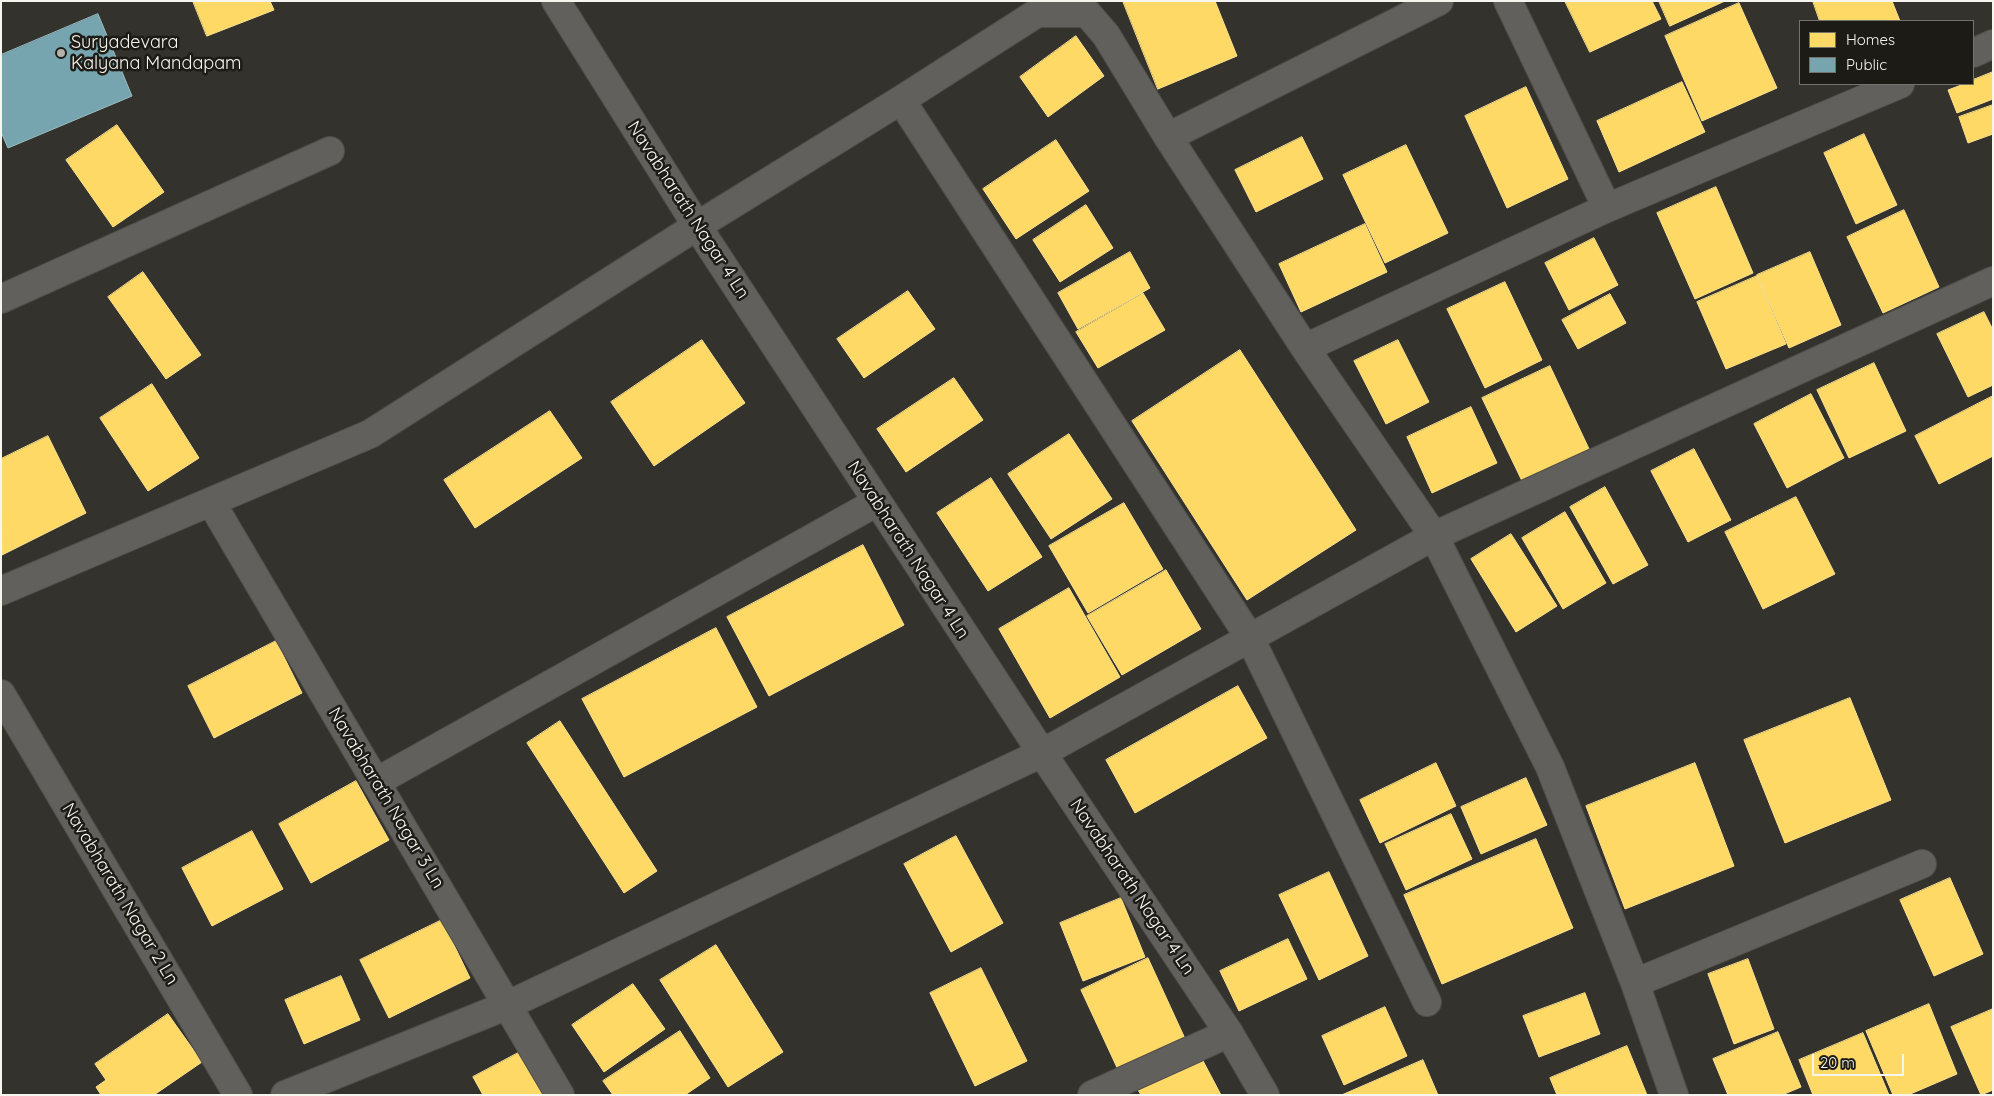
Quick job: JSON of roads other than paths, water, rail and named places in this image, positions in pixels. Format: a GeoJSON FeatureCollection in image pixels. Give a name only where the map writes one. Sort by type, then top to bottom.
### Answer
{"type":"FeatureCollection","features":[{"type":"Feature","properties":{"kind":"street","name":"Navabharath Nagar 4 Ln"},"geometry":{"type":"LineString","coordinates":[[556,1],[697,226],[1042,753],[1229,1033],[1265,1095]]}},
{"type":"Feature","properties":{"kind":"street"},"geometry":{"type":"LineString","coordinates":[[1168,137],[1439,1]]}},
{"type":"Feature","properties":{"kind":"street"},"geometry":{"type":"LineString","coordinates":[[1508,1],[1607,208]]}},
{"type":"Feature","properties":{"kind":"street"},"geometry":{"type":"LineString","coordinates":[[1,590],[370,434],[1037,13],[1086,13],[1106,35],[1168,137],[1305,348],[1434,536],[1550,767],[1635,983],[1674,1095]]}},
{"type":"Feature","properties":{"kind":"street"},"geometry":{"type":"LineString","coordinates":[[1974,53],[1993,44]]}},
{"type":"Feature","properties":{"kind":"street"},"geometry":{"type":"LineString","coordinates":[[1305,348],[1607,208],[1898,85]]}},
{"type":"Feature","properties":{"kind":"street"},"geometry":{"type":"LineString","coordinates":[[901,100],[1250,638],[1426,1002]]}},
{"type":"Feature","properties":{"kind":"street"},"geometry":{"type":"LineString","coordinates":[[1,299],[330,151]]}},
{"type":"Feature","properties":{"kind":"street"},"geometry":{"type":"LineString","coordinates":[[285,1095],[508,1005],[1042,753],[1434,536],[1993,281]]}},
{"type":"Feature","properties":{"kind":"street","name":"Navabharath Nagar 3 Ln"},"geometry":{"type":"LineString","coordinates":[[211,502],[560,1095]]}},
{"type":"Feature","properties":{"kind":"street"},"geometry":{"type":"LineString","coordinates":[[376,782],[877,502]]}},
{"type":"Feature","properties":{"kind":"street","name":"Navabharath Nagar 2 Ln"},"geometry":{"type":"LineString","coordinates":[[6,711],[238,1095]]}},
{"type":"Feature","properties":{"kind":"street"},"geometry":{"type":"LineString","coordinates":[[1635,983],[1922,864]]}},
{"type":"Feature","properties":{"kind":"street"},"geometry":{"type":"LineString","coordinates":[[1092,1095],[1229,1033]]}},
{"type":"Feature","properties":{"kind":"place","name":"Suryadevara Kalyana Mandapam"},"geometry":{"type":"Point","coordinates":[61,53]}}]}
